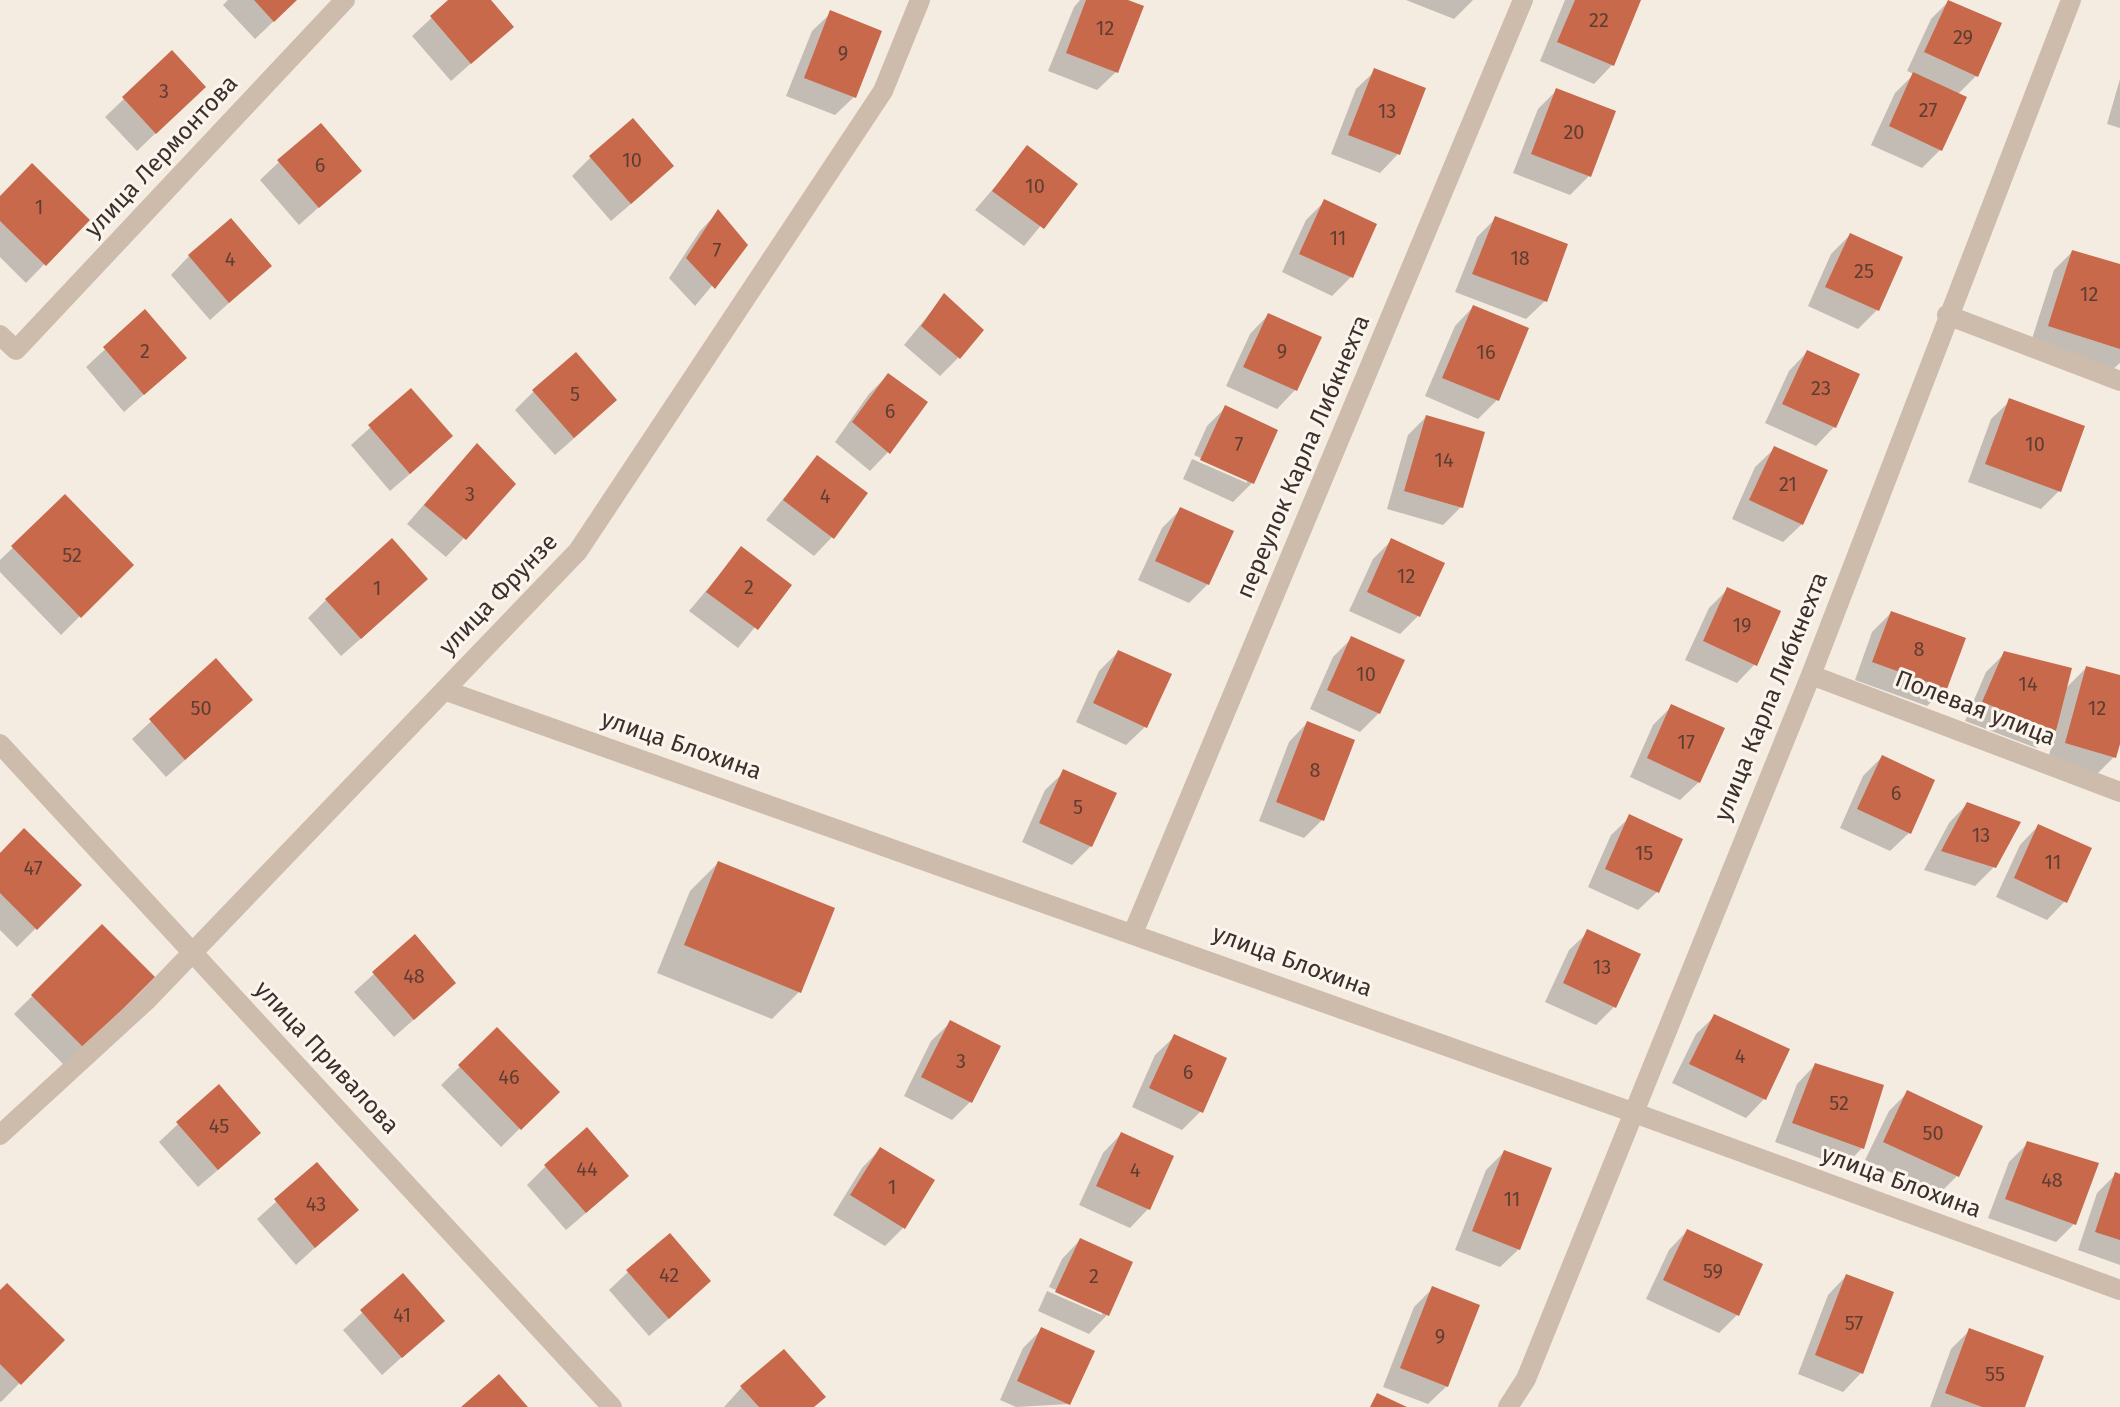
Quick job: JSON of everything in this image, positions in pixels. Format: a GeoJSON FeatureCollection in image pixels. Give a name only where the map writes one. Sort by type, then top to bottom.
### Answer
{"type":"FeatureCollection","features":[{"type":"Feature","properties":{"kind":"street","name":"улица Лермонтова"},"geometry":{"type":"LineString","coordinates":[[0,335],[16,350],[345,0]]}},
{"type":"Feature","properties":{"kind":"street","name":"улица Фрунзе"},"geometry":{"type":"LineString","coordinates":[[0,1135],[146,1001],[578,551],[883,91],[920,0]]}},
{"type":"Feature","properties":{"kind":"street","name":"переулок Карла Либкнехта"},"geometry":{"type":"LineString","coordinates":[[1133,933],[1523,0]]}},
{"type":"Feature","properties":{"kind":"street","name":"улица Карла Либкнехта"},"geometry":{"type":"LineString","coordinates":[[1508,1407],[1526,1379],[1811,675],[1947,315],[2071,0]]}},
{"type":"Feature","properties":{"kind":"street"},"geometry":{"type":"LineString","coordinates":[[1947,315],[2120,381]]}},
{"type":"Feature","properties":{"kind":"street","name":"Полевая улица"},"geometry":{"type":"LineString","coordinates":[[1811,675],[2120,792]]}},
{"type":"Feature","properties":{"kind":"street","name":"улица Блохина"},"geometry":{"type":"LineString","coordinates":[[444,690],[1133,933],[2120,1290]]}},
{"type":"Feature","properties":{"kind":"street","name":"улица Привалова"},"geometry":{"type":"LineString","coordinates":[[0,744],[612,1407]]}},
{"type":"Feature","properties":{"kind":"building"},"geometry":{"type":"Polygon","coordinates":[[[254,0],[297,0],[274,22],[254,0]]]}},
{"type":"Feature","properties":{"kind":"building"},"geometry":{"type":"Polygon","coordinates":[[[448,0],[491,0],[514,27],[471,64],[430,16],[448,0]]]}},
{"type":"Feature","properties":{"kind":"building"},"geometry":{"type":"Polygon","coordinates":[[[1086,0],[1128,0],[1144,6],[1118,73],[1066,53],[1086,0]]]}},
{"type":"Feature","properties":{"kind":"building"},"geometry":{"type":"Polygon","coordinates":[[[1575,0],[1641,0],[1614,66],[1557,42],[1575,0]]]}},
{"type":"Feature","properties":{"kind":"building"},"geometry":{"type":"Polygon","coordinates":[[[1948,0],[2002,23],[1978,77],[1924,52],[1948,0]]]}},
{"type":"Feature","properties":{"kind":"building"},"geometry":{"type":"Polygon","coordinates":[[[830,10],[882,31],[856,98],[804,78],[830,10]]]}},
{"type":"Feature","properties":{"kind":"building"},"geometry":{"type":"Polygon","coordinates":[[[172,50],[206,87],[156,134],[122,97],[172,50]]]}},
{"type":"Feature","properties":{"kind":"building"},"geometry":{"type":"Polygon","coordinates":[[[1374,68],[1426,88],[1400,155],[1348,135],[1374,68]]]}},
{"type":"Feature","properties":{"kind":"building"},"geometry":{"type":"Polygon","coordinates":[[[1913,72],[1967,97],[1942,151],[1889,126],[1913,72]]]}},
{"type":"Feature","properties":{"kind":"building"},"geometry":{"type":"Polygon","coordinates":[[[1556,88],[1616,111],[1591,177],[1531,154],[1556,88]]]}},
{"type":"Feature","properties":{"kind":"building"},"geometry":{"type":"Polygon","coordinates":[[[633,118],[674,166],[631,204],[589,156],[633,118]]]}},
{"type":"Feature","properties":{"kind":"building"},"geometry":{"type":"Polygon","coordinates":[[[321,123],[362,171],[319,208],[277,160],[321,123]]]}},
{"type":"Feature","properties":{"kind":"building"},"geometry":{"type":"Polygon","coordinates":[[[1027,145],[1078,184],[1044,229],[992,191],[1027,145]]]}},
{"type":"Feature","properties":{"kind":"building"},"geometry":{"type":"Polygon","coordinates":[[[32,163],[90,220],[46,266],[0,221],[0,196],[32,163]]]}},
{"type":"Feature","properties":{"kind":"building"},"geometry":{"type":"Polygon","coordinates":[[[1324,199],[1377,224],[1353,278],[1299,254],[1324,199]]]}},
{"type":"Feature","properties":{"kind":"building"},"geometry":{"type":"Polygon","coordinates":[[[718,209],[748,245],[715,289],[686,258],[718,209]]]}},
{"type":"Feature","properties":{"kind":"building"},"geometry":{"type":"Polygon","coordinates":[[[1495,216],[1568,244],[1547,302],[1472,274],[1495,216]]]}},
{"type":"Feature","properties":{"kind":"building"},"geometry":{"type":"Polygon","coordinates":[[[231,218],[272,266],[229,303],[188,255],[231,218]]]}},
{"type":"Feature","properties":{"kind":"building"},"geometry":{"type":"Polygon","coordinates":[[[1850,233],[1903,257],[1879,311],[1825,287],[1850,233]]]}},
{"type":"Feature","properties":{"kind":"building"},"geometry":{"type":"Polygon","coordinates":[[[2072,250],[2120,264],[2120,349],[2048,326],[2072,250]]]}},
{"type":"Feature","properties":{"kind":"building"},"geometry":{"type":"Polygon","coordinates":[[[944,293],[984,330],[960,359],[921,326],[944,293]]]}},
{"type":"Feature","properties":{"kind":"building"},"geometry":{"type":"Polygon","coordinates":[[[1473,305],[1529,328],[1499,401],[1442,378],[1473,305]]]}},
{"type":"Feature","properties":{"kind":"building"},"geometry":{"type":"Polygon","coordinates":[[[145,309],[187,358],[144,395],[103,347],[145,309]]]}},
{"type":"Feature","properties":{"kind":"building"},"geometry":{"type":"Polygon","coordinates":[[[1268,313],[1322,337],[1297,391],[1243,367],[1268,313]]]}},
{"type":"Feature","properties":{"kind":"building"},"geometry":{"type":"Polygon","coordinates":[[[1807,350],[1860,374],[1836,428],[1782,404],[1807,350]]]}},
{"type":"Feature","properties":{"kind":"building"},"geometry":{"type":"Polygon","coordinates":[[[576,352],[617,400],[574,438],[532,390],[576,352]]]}},
{"type":"Feature","properties":{"kind":"building"},"geometry":{"type":"Polygon","coordinates":[[[888,373],[928,402],[890,454],[852,422],[888,373]]]}},
{"type":"Feature","properties":{"kind":"building"},"geometry":{"type":"Polygon","coordinates":[[[411,388],[453,436],[410,474],[368,425],[411,388]]]}},
{"type":"Feature","properties":{"kind":"building"},"geometry":{"type":"Polygon","coordinates":[[[2009,398],[2085,426],[2061,492],[1985,464],[2009,398]]]}},
{"type":"Feature","properties":{"kind":"building"},"geometry":{"type":"Polygon","coordinates":[[[1225,405],[1278,430],[1254,484],[1200,460],[1225,405]]]}},
{"type":"Feature","properties":{"kind":"building"},"geometry":{"type":"Polygon","coordinates":[[[1426,415],[1485,432],[1463,508],[1404,491],[1426,415]]]}},
{"type":"Feature","properties":{"kind":"building"},"geometry":{"type":"Polygon","coordinates":[[[477,443],[516,484],[466,540],[424,505],[477,443]]]}},
{"type":"Feature","properties":{"kind":"building"},"geometry":{"type":"Polygon","coordinates":[[[1774,446],[1828,470],[1803,525],[1749,500],[1774,446]]]}},
{"type":"Feature","properties":{"kind":"building"},"geometry":{"type":"Polygon","coordinates":[[[817,455],[868,493],[834,539],[783,500],[817,455]]]}},
{"type":"Feature","properties":{"kind":"building"},"geometry":{"type":"Polygon","coordinates":[[[65,494],[134,565],[81,618],[11,546],[65,494]]]}},
{"type":"Feature","properties":{"kind":"building"},"geometry":{"type":"Polygon","coordinates":[[[1180,507],[1234,531],[1209,585],[1155,561],[1180,507]]]}},
{"type":"Feature","properties":{"kind":"building"},"geometry":{"type":"Polygon","coordinates":[[[392,538],[428,579],[361,639],[325,599],[392,538]]]}},
{"type":"Feature","properties":{"kind":"building"},"geometry":{"type":"Polygon","coordinates":[[[1391,538],[1445,563],[1420,617],[1367,592],[1391,538]]]}},
{"type":"Feature","properties":{"kind":"building"},"geometry":{"type":"Polygon","coordinates":[[[741,546],[792,585],[758,630],[706,592],[741,546]]]}},
{"type":"Feature","properties":{"kind":"building"},"geometry":{"type":"Polygon","coordinates":[[[1727,587],[1781,611],[1757,666],[1703,641],[1727,587]]]}},
{"type":"Feature","properties":{"kind":"building"},"geometry":{"type":"Polygon","coordinates":[[[1891,611],[1966,638],[1947,689],[1872,662],[1891,611]]]}},
{"type":"Feature","properties":{"kind":"building"},"geometry":{"type":"Polygon","coordinates":[[[1351,636],[1405,660],[1380,714],[1327,690],[1351,636]]]}},
{"type":"Feature","properties":{"kind":"building"},"geometry":{"type":"Polygon","coordinates":[[[1118,650],[1172,674],[1147,728],[1093,703],[1118,650]]]}},
{"type":"Feature","properties":{"kind":"building"},"geometry":{"type":"Polygon","coordinates":[[[2004,651],[2072,668],[2056,731],[1982,702],[2004,651]]]}},
{"type":"Feature","properties":{"kind":"building"},"geometry":{"type":"Polygon","coordinates":[[[216,658],[253,700],[185,760],[149,719],[216,658]]]}},
{"type":"Feature","properties":{"kind":"building"},"geometry":{"type":"Polygon","coordinates":[[[2086,666],[2120,675],[2120,744],[2116,758],[2065,743],[2086,666]]]}},
{"type":"Feature","properties":{"kind":"building"},"geometry":{"type":"Polygon","coordinates":[[[1671,704],[1725,728],[1700,783],[1647,758],[1671,704]]]}},
{"type":"Feature","properties":{"kind":"building"},"geometry":{"type":"Polygon","coordinates":[[[1307,721],[1355,740],[1324,821],[1276,802],[1307,721]]]}},
{"type":"Feature","properties":{"kind":"building"},"geometry":{"type":"Polygon","coordinates":[[[1882,755],[1935,780],[1911,834],[1857,809],[1882,755]]]}},
{"type":"Feature","properties":{"kind":"building"},"geometry":{"type":"Polygon","coordinates":[[[1063,769],[1117,793],[1092,847],[1039,823],[1063,769]]]}},
{"type":"Feature","properties":{"kind":"building"},"geometry":{"type":"Polygon","coordinates":[[[1967,802],[2021,822],[1996,868],[1941,851],[1967,802]]]}},
{"type":"Feature","properties":{"kind":"building"},"geometry":{"type":"Polygon","coordinates":[[[1629,814],[1683,839],[1659,893],[1605,869],[1629,814]]]}},
{"type":"Feature","properties":{"kind":"building"},"geometry":{"type":"Polygon","coordinates":[[[2038,824],[2092,848],[2067,903],[2014,878],[2038,824]]]}},
{"type":"Feature","properties":{"kind":"building"},"geometry":{"type":"Polygon","coordinates":[[[24,828],[82,885],[37,930],[0,893],[0,853],[24,828]]]}},
{"type":"Feature","properties":{"kind":"building"},"geometry":{"type":"Polygon","coordinates":[[[718,861],[835,908],[801,993],[684,945],[718,861]]]}},
{"type":"Feature","properties":{"kind":"building"},"geometry":{"type":"Polygon","coordinates":[[[102,924],[155,977],[84,1048],[31,995],[102,924]]]}},
{"type":"Feature","properties":{"kind":"building"},"geometry":{"type":"Polygon","coordinates":[[[1587,929],[1641,954],[1616,1008],[1563,983],[1587,929]]]}},
{"type":"Feature","properties":{"kind":"building"},"geometry":{"type":"Polygon","coordinates":[[[415,934],[456,983],[414,1020],[372,972],[415,934]]]}},
{"type":"Feature","properties":{"kind":"building"},"geometry":{"type":"Polygon","coordinates":[[[1714,1014],[1790,1049],[1766,1100],[1689,1064],[1714,1014]]]}},
{"type":"Feature","properties":{"kind":"building"},"geometry":{"type":"Polygon","coordinates":[[[950,1020],[1001,1046],[972,1103],[921,1077],[950,1020]]]}},
{"type":"Feature","properties":{"kind":"building"},"geometry":{"type":"Polygon","coordinates":[[[497,1027],[560,1092],[521,1130],[458,1065],[497,1027]]]}},
{"type":"Feature","properties":{"kind":"building"},"geometry":{"type":"Polygon","coordinates":[[[1174,1034],[1227,1058],[1203,1113],[1149,1088],[1174,1034]]]}},
{"type":"Feature","properties":{"kind":"building"},"geometry":{"type":"Polygon","coordinates":[[[1815,1063],[1884,1085],[1864,1149],[1792,1123],[1815,1063]]]}},
{"type":"Feature","properties":{"kind":"building"},"geometry":{"type":"Polygon","coordinates":[[[219,1084],[261,1133],[218,1170],[176,1122],[219,1084]]]}},
{"type":"Feature","properties":{"kind":"building"},"geometry":{"type":"Polygon","coordinates":[[[1907,1090],[1983,1126],[1959,1177],[1883,1142],[1907,1090]]]}},
{"type":"Feature","properties":{"kind":"building"},"geometry":{"type":"Polygon","coordinates":[[[587,1127],[629,1176],[586,1213],[544,1165],[587,1127]]]}},
{"type":"Feature","properties":{"kind":"building"},"geometry":{"type":"Polygon","coordinates":[[[1121,1132],[1174,1156],[1150,1210],[1096,1186],[1121,1132]]]}},
{"type":"Feature","properties":{"kind":"building"},"geometry":{"type":"Polygon","coordinates":[[[2027,1141],[2099,1163],[2076,1225],[2005,1199],[2027,1141]]]}},
{"type":"Feature","properties":{"kind":"building"},"geometry":{"type":"Polygon","coordinates":[[[880,1147],[935,1180],[905,1229],[850,1195],[880,1147]]]}},
{"type":"Feature","properties":{"kind":"building"},"geometry":{"type":"Polygon","coordinates":[[[1504,1150],[1552,1168],[1520,1250],[1472,1231],[1504,1150]]]}},
{"type":"Feature","properties":{"kind":"building"},"geometry":{"type":"Polygon","coordinates":[[[317,1162],[359,1210],[315,1248],[274,1199],[317,1162]]]}},
{"type":"Feature","properties":{"kind":"building"},"geometry":{"type":"Polygon","coordinates":[[[2115,1172],[2120,1174],[2120,1240],[2095,1232],[2115,1172]]]}},
{"type":"Feature","properties":{"kind":"building"},"geometry":{"type":"Polygon","coordinates":[[[1687,1229],[1763,1264],[1739,1316],[1663,1280],[1687,1229]]]}},
{"type":"Feature","properties":{"kind":"building"},"geometry":{"type":"Polygon","coordinates":[[[670,1233],[711,1281],[669,1319],[626,1270],[670,1233]]]}},
{"type":"Feature","properties":{"kind":"building"},"geometry":{"type":"Polygon","coordinates":[[[1080,1238],[1133,1262],[1109,1316],[1055,1292],[1080,1238]]]}},
{"type":"Feature","properties":{"kind":"building"},"geometry":{"type":"Polygon","coordinates":[[[403,1273],[445,1321],[402,1358],[360,1310],[403,1273]]]}},
{"type":"Feature","properties":{"kind":"building"},"geometry":{"type":"Polygon","coordinates":[[[1846,1274],[1894,1292],[1863,1374],[1815,1355],[1846,1274]]]}},
{"type":"Feature","properties":{"kind":"building"},"geometry":{"type":"Polygon","coordinates":[[[7,1283],[65,1340],[21,1385],[0,1364],[0,1290],[7,1283]]]}},
{"type":"Feature","properties":{"kind":"building"},"geometry":{"type":"Polygon","coordinates":[[[1432,1286],[1480,1305],[1448,1387],[1400,1368],[1432,1286]]]}},
{"type":"Feature","properties":{"kind":"building"},"geometry":{"type":"Polygon","coordinates":[[[1041,1327],[1095,1351],[1070,1405],[1017,1381],[1041,1327]]]}},
{"type":"Feature","properties":{"kind":"building"},"geometry":{"type":"Polygon","coordinates":[[[1969,1328],[2044,1356],[2025,1407],[1982,1407],[1945,1393],[1969,1328]]]}},
{"type":"Feature","properties":{"kind":"building"},"geometry":{"type":"Polygon","coordinates":[[[784,1349],[826,1397],[814,1407],[759,1407],[740,1386],[784,1349]]]}},
{"type":"Feature","properties":{"kind":"building"},"geometry":{"type":"Polygon","coordinates":[[[499,1374],[528,1407],[461,1407],[499,1374]]]}},
{"type":"Feature","properties":{"kind":"building"},"geometry":{"type":"Polygon","coordinates":[[[1377,1393],[1407,1407],[1370,1407],[1377,1393]]]}}]}
